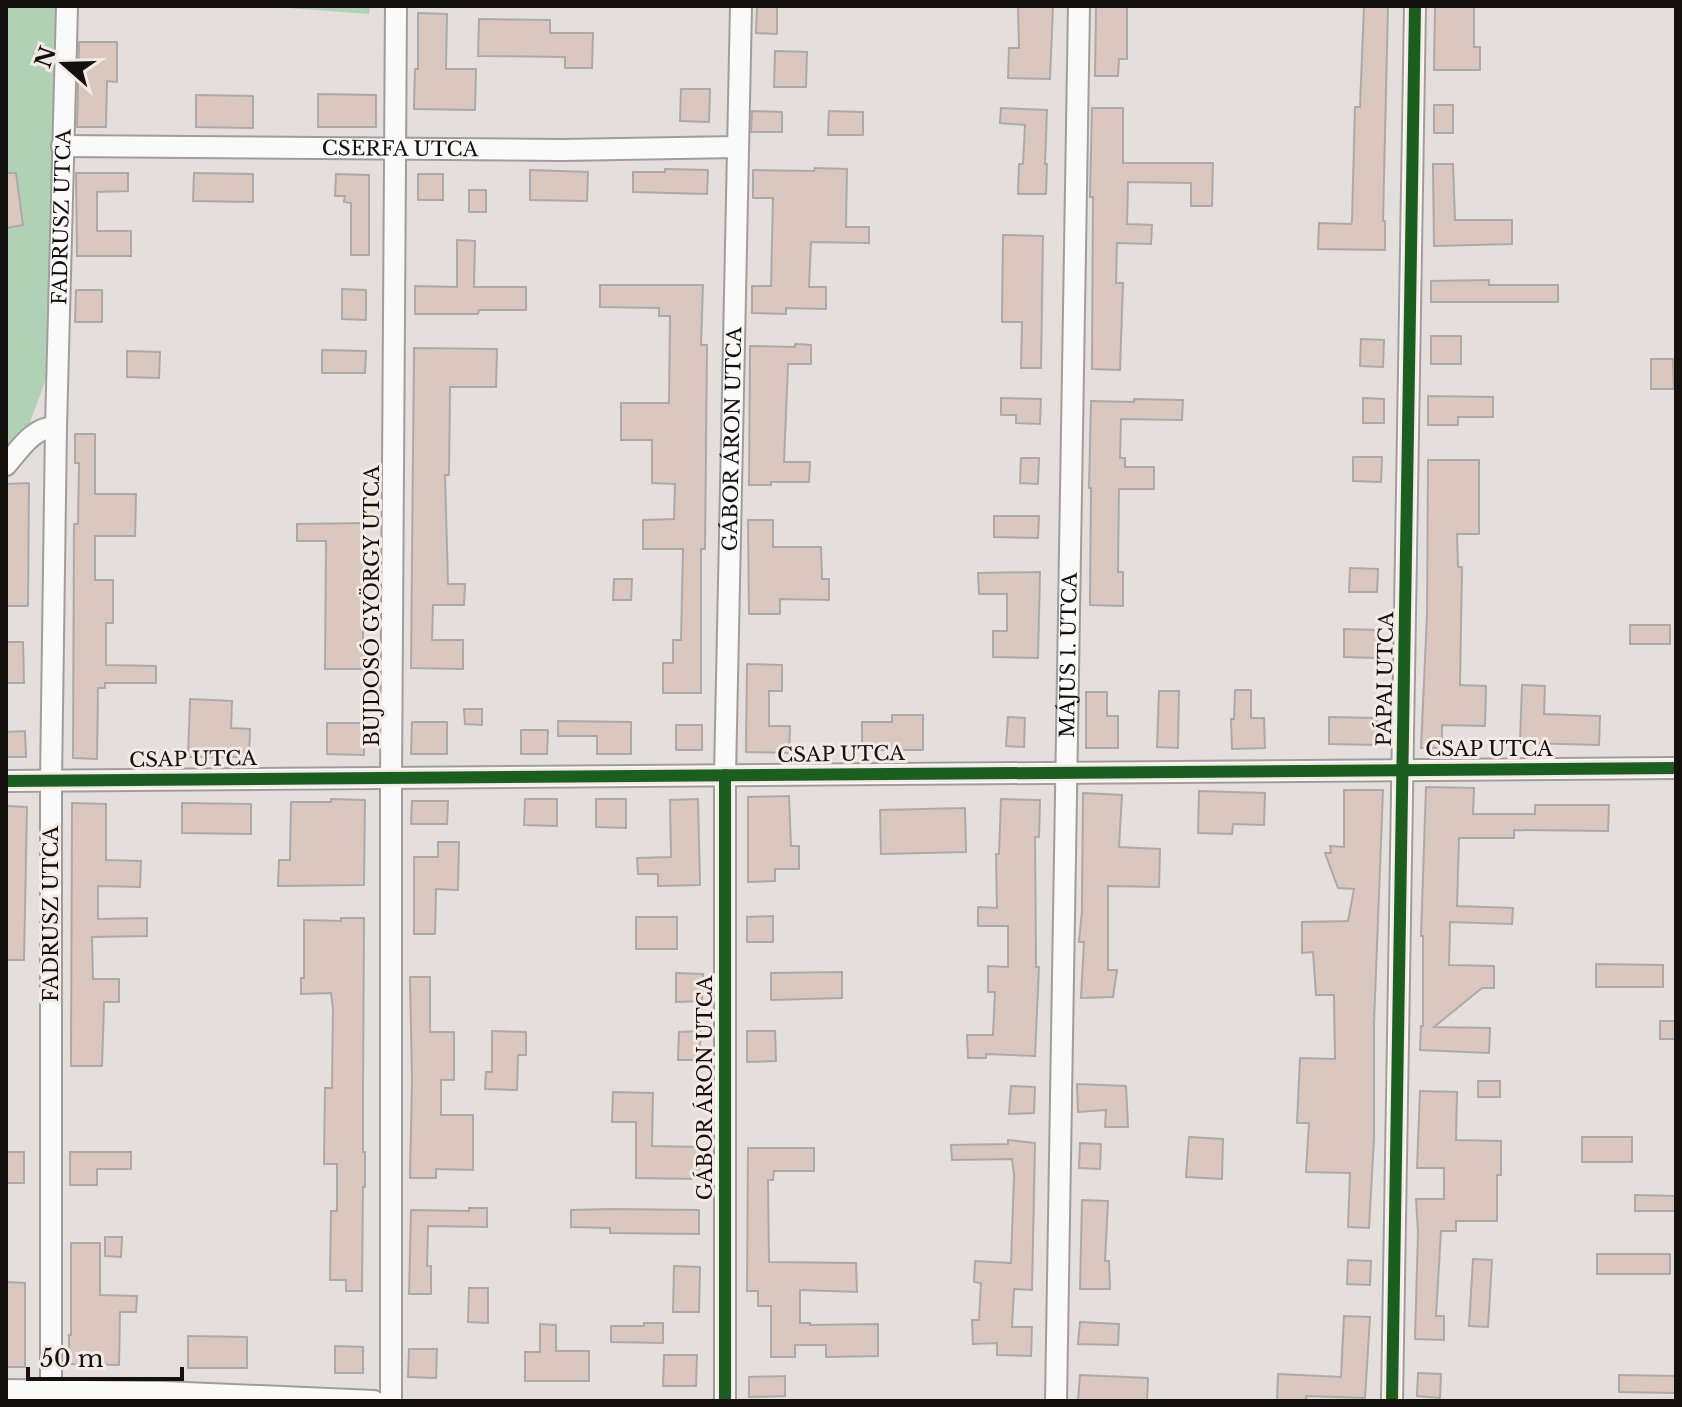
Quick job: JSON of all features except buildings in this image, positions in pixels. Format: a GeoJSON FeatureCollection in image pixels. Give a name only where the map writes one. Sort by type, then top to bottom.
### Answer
{"type":"FeatureCollection","features":[{"type":"Feature","properties":{"kind":"street","name":"FADRUSZ UTCA"},"geometry":{"type":"LineString","coordinates":[[51,1396],[51,781],[67,6]]}},
{"type":"Feature","properties":{"kind":"street","name":"BUJDOSÓ GYÖRGY UTCA"},"geometry":{"type":"LineString","coordinates":[[391,1401],[396,6]]}},
{"type":"Feature","properties":{"kind":"street","name":"GÁBOR ÁRON UTCA"},"geometry":{"type":"LineString","coordinates":[[725,1401],[725,775],[741,6]]}},
{"type":"Feature","properties":{"kind":"street","name":"MÁJUS 1. UTCA"},"geometry":{"type":"LineString","coordinates":[[1056,1401],[1079,6]]}},
{"type":"Feature","properties":{"kind":"street","name":"PÁPAI UTCA"},"geometry":{"type":"LineString","coordinates":[[1392,1401],[1415,6]]}},
{"type":"Feature","properties":{"kind":"street","name":"CSERFA UTCA"},"geometry":{"type":"LineString","coordinates":[[62,146],[562,150],[737,147]]}},
{"type":"Feature","properties":{"kind":"street"},"geometry":{"type":"LineString","coordinates":[[6,465],[36,433],[47,427],[56,427]]}},
{"type":"Feature","properties":{"kind":"street","name":"CSAP UTCA"},"geometry":{"type":"LineString","coordinates":[[6,781],[1676,768]]}},
{"type":"Feature","properties":{"kind":"street"},"geometry":{"type":"LineString","coordinates":[[6,1390],[51,1396],[374,1401]]}},
{"type":"Feature","properties":{"kind":"green space"},"geometry":{"type":"Polygon","coordinates":[[[6,6],[56,6],[46,379],[27,430],[6,452],[6,6]]]}},
{"type":"Feature","properties":{"kind":"green space"},"geometry":{"type":"Polygon","coordinates":[[[262,6],[370,6],[369,14],[262,6]]]}},
{"type":"Feature","properties":{"kind":"cycle path"},"geometry":{"type":"LineString","coordinates":[[1392,1401],[1415,6]]}},
{"type":"Feature","properties":{"kind":"cycle path"},"geometry":{"type":"LineString","coordinates":[[6,781],[1676,768]]}},
{"type":"Feature","properties":{"kind":"cycle path"},"geometry":{"type":"LineString","coordinates":[[725,775],[725,1401]]}}]}
